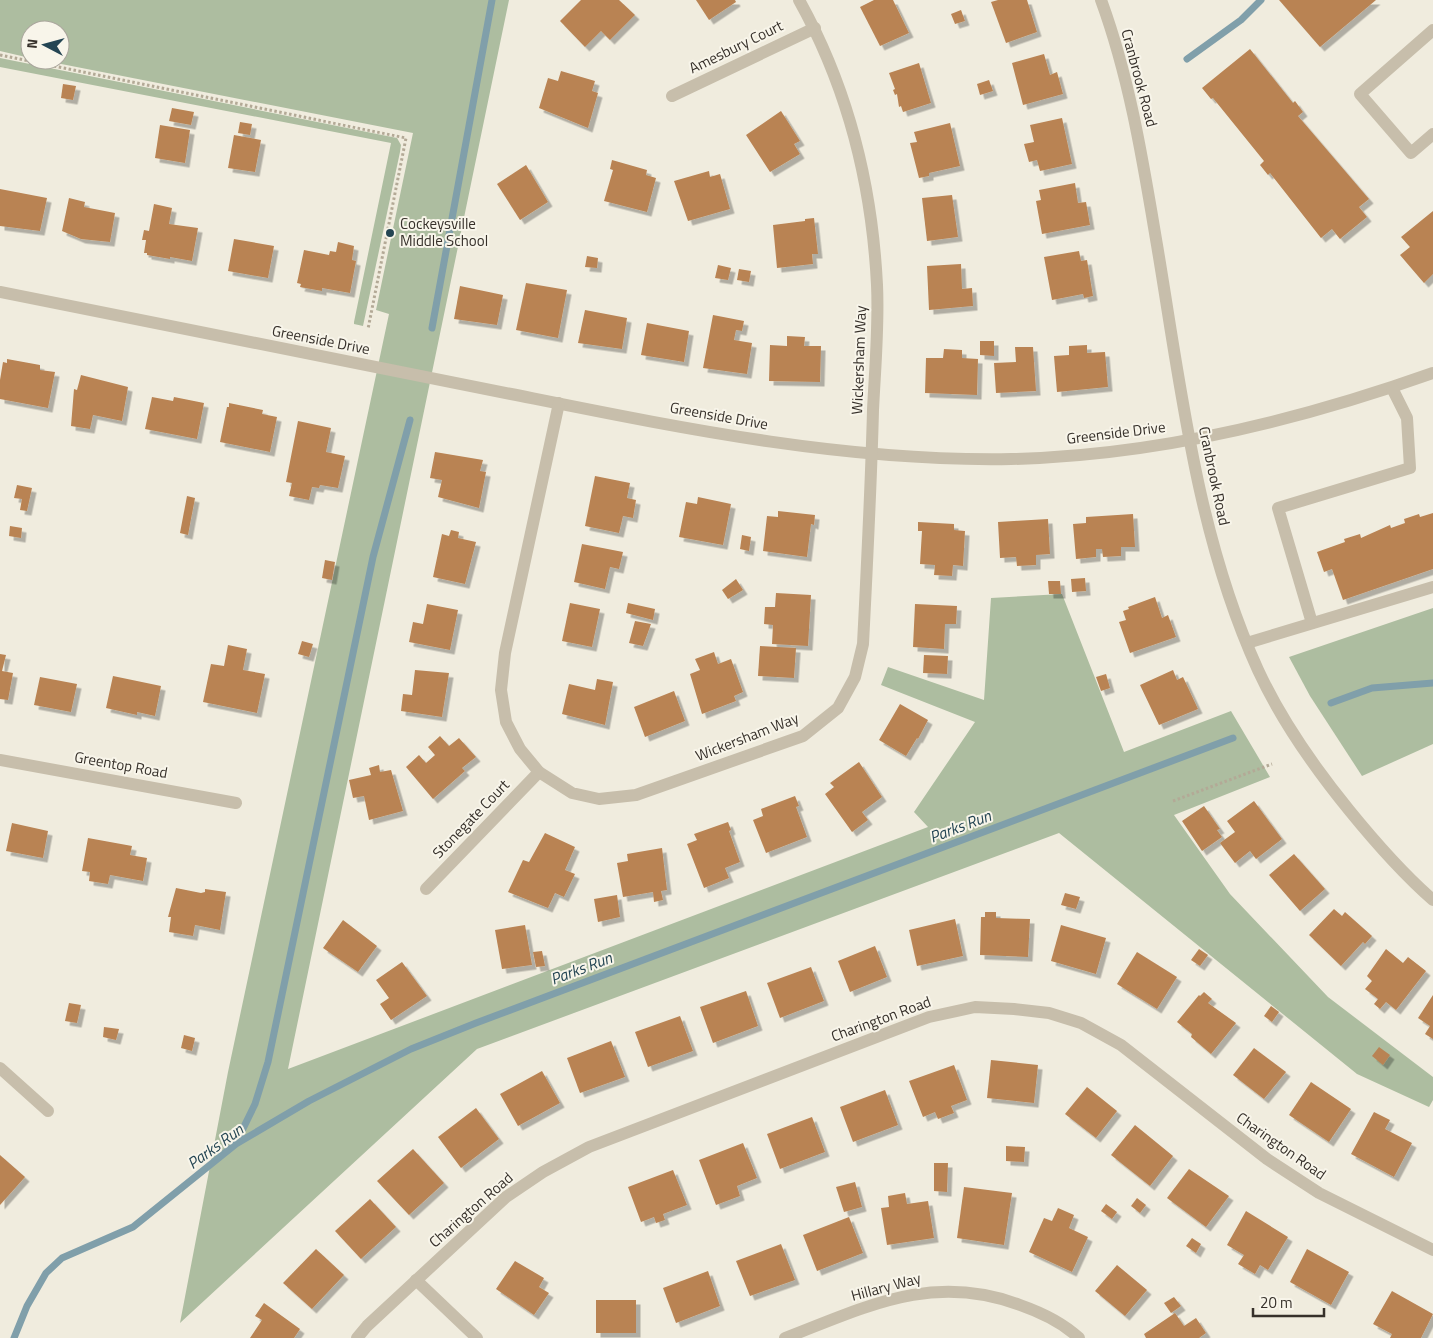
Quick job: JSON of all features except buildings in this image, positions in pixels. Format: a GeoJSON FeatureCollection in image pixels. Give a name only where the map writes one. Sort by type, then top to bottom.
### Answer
{"type":"FeatureCollection","features":[{"type":"Feature","properties":{"kind":"street","name":"Wickersham Way"},"geometry":{"type":"LineString","coordinates":[[559,403],[506,653],[501,690],[506,722],[520,749],[539,772],[572,793],[599,799],[636,795],[803,736],[838,708],[855,677],[863,644],[872,455],[877,287],[872,219],[860,152],[841,92],[815,28],[799,0]]}},
{"type":"Feature","properties":{"kind":"street","name":"Cranbrook Road"},"geometry":{"type":"LineString","coordinates":[[1100,0],[1117,52],[1140,149],[1189,439],[1216,557],[1247,643],[1273,698],[1311,760],[1394,863],[1433,900]]}},
{"type":"Feature","properties":{"kind":"street","name":"Amesbury Court"},"geometry":{"type":"LineString","coordinates":[[672,96],[815,28]]}},
{"type":"Feature","properties":{"kind":"street"},"geometry":{"type":"LineString","coordinates":[[1433,30],[1360,94],[1411,153],[1433,134]]}},
{"type":"Feature","properties":{"kind":"street","name":"Greenside Drive"},"geometry":{"type":"LineString","coordinates":[[0,292],[559,403],[799,447],[872,455],[936,459],[1013,459],[1084,455],[1189,439],[1265,424],[1392,388],[1433,373]]}},
{"type":"Feature","properties":{"kind":"street"},"geometry":{"type":"LineString","coordinates":[[1312,623],[1278,508],[1410,468],[1407,418],[1392,388]]}},
{"type":"Feature","properties":{"kind":"street"},"geometry":{"type":"LineString","coordinates":[[1247,643],[1433,587]]}},
{"type":"Feature","properties":{"kind":"street","name":"Greentop Road"},"geometry":{"type":"LineString","coordinates":[[0,760],[236,803]]}},
{"type":"Feature","properties":{"kind":"street","name":"Stonegate Court"},"geometry":{"type":"LineString","coordinates":[[426,889],[539,772]]}},
{"type":"Feature","properties":{"kind":"street","name":"Charington Road"},"geometry":{"type":"LineString","coordinates":[[357,1338],[367,1326],[506,1197],[543,1172],[589,1147],[929,1017],[975,1007],[1049,1013],[1081,1023],[1121,1045],[1267,1160],[1319,1193],[1433,1250]]}},
{"type":"Feature","properties":{"kind":"street"},"geometry":{"type":"LineString","coordinates":[[0,1068],[48,1111]]}},
{"type":"Feature","properties":{"kind":"street"},"geometry":{"type":"LineString","coordinates":[[416,1280],[477,1338]]}},
{"type":"Feature","properties":{"kind":"street","name":"Hillary Way"},"geometry":{"type":"LineString","coordinates":[[785,1338],[873,1304],[919,1292],[953,1290],[996,1296],[1039,1312],[1079,1338]]}},
{"type":"Feature","properties":{"kind":"path"},"geometry":{"type":"LineString","coordinates":[[0,55],[406,138],[368,329]]}},
{"type":"Feature","properties":{"kind":"path"},"geometry":{"type":"LineString","coordinates":[[1172,801],[1272,764]]}},
{"type":"Feature","properties":{"kind":"green space"},"geometry":{"type":"Polygon","coordinates":[[[0,0],[509,0],[288,1069],[928,827],[914,812],[975,722],[881,685],[888,667],[984,700],[991,598],[1062,594],[1124,752],[1231,711],[1270,777],[1174,815],[1230,894],[1328,997],[1433,1077],[1433,1100],[1429,1107],[1357,1074],[1059,833],[477,1049],[180,1323],[228,1072],[389,314],[376,310],[413,133],[70,66],[70,20],[20,20],[20,56],[0,51],[0,0]]]}},
{"type":"Feature","properties":{"kind":"green space"},"geometry":{"type":"Polygon","coordinates":[[[0,58],[20,62],[20,70],[60,70],[397,138],[401,145],[400,152],[363,326],[354,324],[354,322],[391,143],[0,67],[0,58]]]}},
{"type":"Feature","properties":{"kind":"green space"},"geometry":{"type":"Polygon","coordinates":[[[1433,608],[1433,744],[1362,776],[1310,696],[1289,657],[1433,608]]]}},
{"type":"Feature","properties":{"kind":"waterway"},"geometry":{"type":"LineString","coordinates":[[432,328],[492,0]]}},
{"type":"Feature","properties":{"kind":"waterway"},"geometry":{"type":"LineString","coordinates":[[1187,59],[1241,20],[1261,0]]}},
{"type":"Feature","properties":{"kind":"waterway"},"geometry":{"type":"LineString","coordinates":[[236,1143],[255,1104],[268,1062],[373,557],[410,420]]}},
{"type":"Feature","properties":{"kind":"waterway","name":"Parks Run"},"geometry":{"type":"LineString","coordinates":[[1331,703],[1372,688],[1433,683]]}},
{"type":"Feature","properties":{"kind":"waterway","name":"Parks Run"},"geometry":{"type":"LineString","coordinates":[[14,1338],[27,1306],[46,1273],[62,1258],[133,1227],[236,1144],[309,1101],[411,1049],[1233,738]]}},
{"type":"Feature","properties":{"kind":"place","name":"Cockeysville Middle School"},"geometry":{"type":"Point","coordinates":[390,233]}}]}
